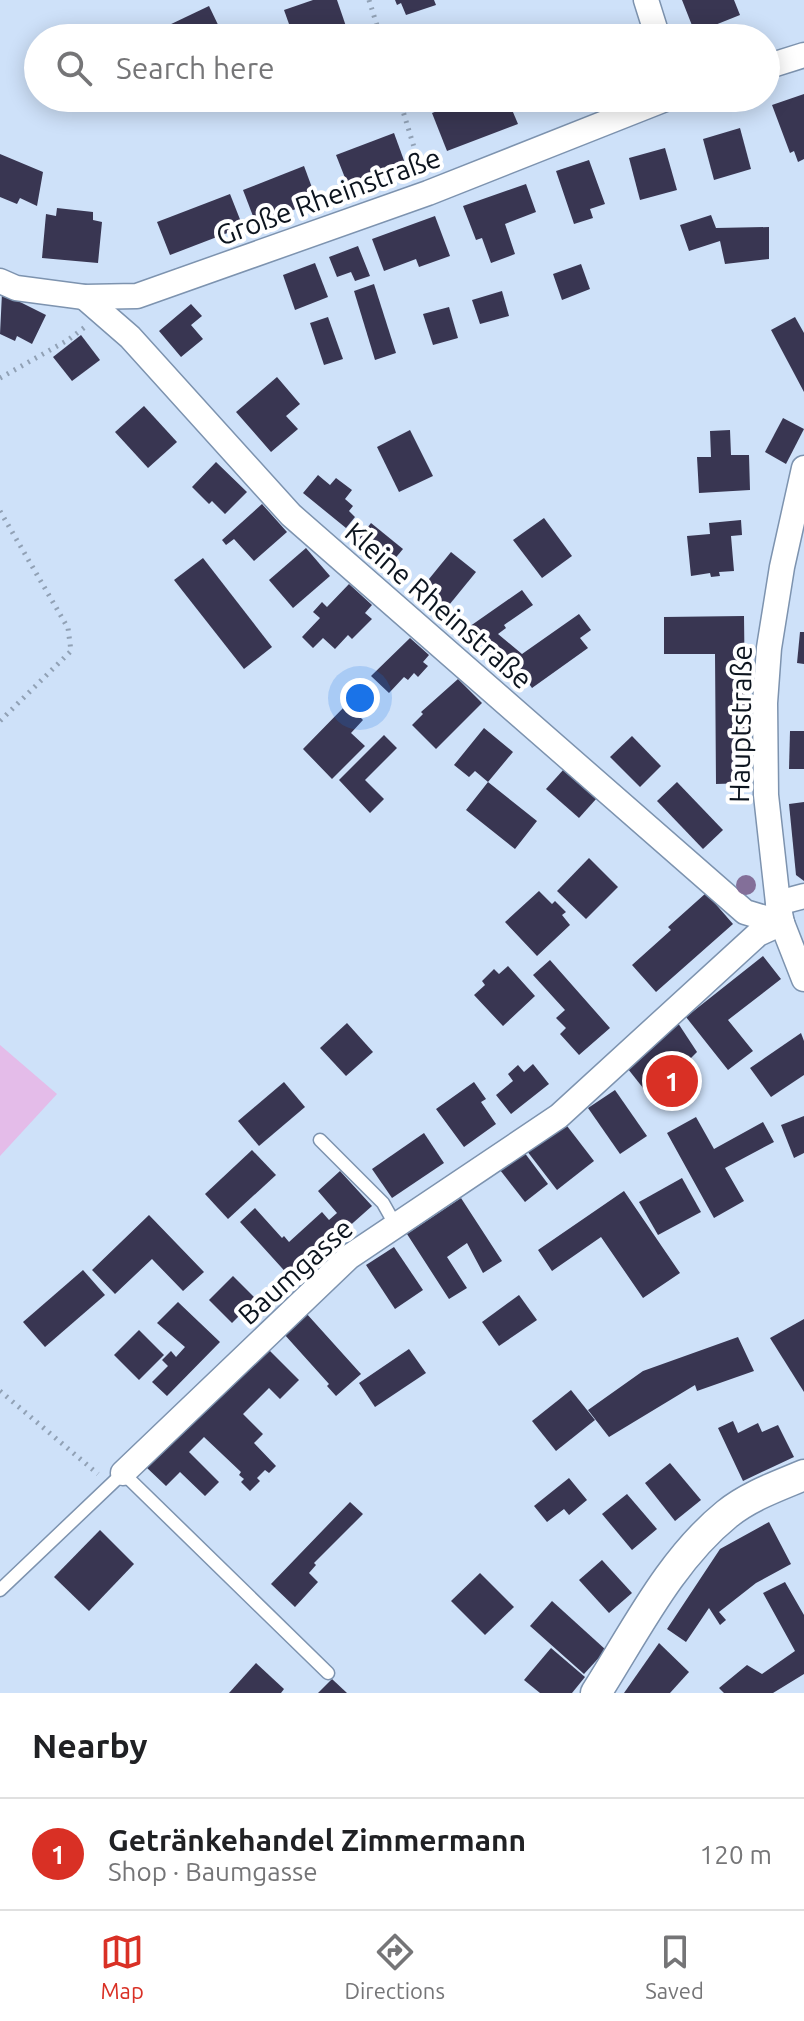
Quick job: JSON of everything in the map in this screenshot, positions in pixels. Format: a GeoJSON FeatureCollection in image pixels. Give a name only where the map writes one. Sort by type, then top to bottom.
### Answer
{"type":"FeatureCollection","features":[{"type":"Feature","properties":{"kind":"street"},"geometry":{"type":"LineString","coordinates":[[646,0],[654,24]]}},
{"type":"Feature","properties":{"kind":"street"},"geometry":{"type":"LineString","coordinates":[[780,63],[804,55]]}},
{"type":"Feature","properties":{"kind":"street","name":"Große Rheinstraße"},"geometry":{"type":"LineString","coordinates":[[0,281],[16,288],[93,305],[137,296],[428,193],[633,112]]}},
{"type":"Feature","properties":{"kind":"street","name":"Kleine Rheinstraße"},"geometry":{"type":"LineString","coordinates":[[93,305],[130,337],[291,515],[745,912],[780,913]]}},
{"type":"Feature","properties":{"kind":"street","name":"Hauptstraße"},"geometry":{"type":"LineString","coordinates":[[804,468],[793,564],[769,648],[765,703],[766,795],[780,913],[804,979]]}},
{"type":"Feature","properties":{"kind":"street","name":"Baumgasse"},"geometry":{"type":"LineString","coordinates":[[117,1479],[349,1257],[559,1116],[780,913],[804,896]]}},
{"type":"Feature","properties":{"kind":"street"},"geometry":{"type":"LineString","coordinates":[[596,1693],[696,1542],[747,1500],[804,1475]]}},
{"type":"Feature","properties":{"kind":"lane"},"geometry":{"type":"LineString","coordinates":[[320,1140],[383,1203],[396,1226]]}},
{"type":"Feature","properties":{"kind":"lane"},"geometry":{"type":"LineString","coordinates":[[0,1590],[117,1479],[328,1673]]}},
{"type":"Feature","properties":{"kind":"path"},"geometry":{"type":"LineString","coordinates":[[369,0],[377,24]]}},
{"type":"Feature","properties":{"kind":"path"},"geometry":{"type":"LineString","coordinates":[[403,112],[428,193]]}},
{"type":"Feature","properties":{"kind":"path"},"geometry":{"type":"LineString","coordinates":[[0,378],[68,340],[93,305]]}},
{"type":"Feature","properties":{"kind":"path"},"geometry":{"type":"LineString","coordinates":[[0,511],[68,628],[71,651],[0,721]]}},
{"type":"Feature","properties":{"kind":"path"},"geometry":{"type":"LineString","coordinates":[[0,1391],[117,1479]]}},
{"type":"Feature","properties":{"kind":"shaded area"},"geometry":{"type":"Polygon","coordinates":[[[0,1045],[57,1094],[0,1156],[0,1045]]]}},
{"type":"Feature","properties":{"kind":"building"},"geometry":{"type":"Polygon","coordinates":[[[313,0],[337,0],[345,24],[289,24],[284,10],[313,0]]]}},
{"type":"Feature","properties":{"kind":"building"},"geometry":{"type":"Polygon","coordinates":[[[395,0],[434,0],[436,5],[406,15],[401,3],[397,5],[395,0]]]}},
{"type":"Feature","properties":{"kind":"building"},"geometry":{"type":"Polygon","coordinates":[[[682,0],[734,0],[740,15],[718,24],[691,24],[682,0]]]}},
{"type":"Feature","properties":{"kind":"building"},"geometry":{"type":"Polygon","coordinates":[[[209,6],[218,24],[171,24],[209,6]]]}},
{"type":"Feature","properties":{"kind":"building"},"geometry":{"type":"Polygon","coordinates":[[[804,94],[804,159],[798,162],[794,151],[790,153],[775,112],[780,112],[780,102],[804,94]]]}},
{"type":"Feature","properties":{"kind":"building"},"geometry":{"type":"Polygon","coordinates":[[[513,112],[518,124],[447,151],[432,113],[513,112]]]}},
{"type":"Feature","properties":{"kind":"building"},"geometry":{"type":"Polygon","coordinates":[[[740,128],[751,169],[714,180],[703,139],[740,128]]]}},
{"type":"Feature","properties":{"kind":"building"},"geometry":{"type":"Polygon","coordinates":[[[394,133],[406,166],[349,188],[336,155],[394,133]]]}},
{"type":"Feature","properties":{"kind":"building"},"geometry":{"type":"Polygon","coordinates":[[[665,148],[677,190],[640,200],[629,158],[665,148]]]}},
{"type":"Feature","properties":{"kind":"building"},"geometry":{"type":"Polygon","coordinates":[[[0,154],[43,172],[37,206],[20,198],[17,204],[0,197],[0,154]]]}},
{"type":"Feature","properties":{"kind":"building"},"geometry":{"type":"Polygon","coordinates":[[[589,160],[605,204],[590,209],[593,218],[574,224],[556,171],[589,160]]]}},
{"type":"Feature","properties":{"kind":"building"},"geometry":{"type":"Polygon","coordinates":[[[304,166],[317,201],[256,224],[243,190],[304,166]]]}},
{"type":"Feature","properties":{"kind":"building"},"geometry":{"type":"Polygon","coordinates":[[[526,184],[536,212],[505,224],[515,254],[491,263],[482,238],[476,240],[463,206],[526,184]]]}},
{"type":"Feature","properties":{"kind":"building"},"geometry":{"type":"Polygon","coordinates":[[[230,194],[243,227],[170,255],[157,222],[230,194]]]}},
{"type":"Feature","properties":{"kind":"building"},"geometry":{"type":"Polygon","coordinates":[[[57,208],[93,212],[93,220],[102,222],[98,263],[42,258],[46,214],[56,216],[57,208]]]}},
{"type":"Feature","properties":{"kind":"building"},"geometry":{"type":"Polygon","coordinates":[[[711,215],[716,228],[769,227],[769,259],[725,264],[720,241],[689,251],[680,225],[711,215]]]}},
{"type":"Feature","properties":{"kind":"building"},"geometry":{"type":"Polygon","coordinates":[[[435,216],[450,256],[419,267],[416,259],[384,271],[372,239],[435,216]]]}},
{"type":"Feature","properties":{"kind":"building"},"geometry":{"type":"Polygon","coordinates":[[[358,246],[370,276],[355,281],[351,272],[337,277],[329,257],[358,246]]]}},
{"type":"Feature","properties":{"kind":"building"},"geometry":{"type":"Polygon","coordinates":[[[315,263],[328,297],[295,310],[283,275],[315,263]]]}},
{"type":"Feature","properties":{"kind":"building"},"geometry":{"type":"Polygon","coordinates":[[[581,264],[590,289],[562,300],[553,274],[581,264]]]}},
{"type":"Feature","properties":{"kind":"building"},"geometry":{"type":"Polygon","coordinates":[[[374,284],[396,353],[375,360],[354,291],[374,284]]]}},
{"type":"Feature","properties":{"kind":"building"},"geometry":{"type":"Polygon","coordinates":[[[502,291],[509,316],[480,324],[472,300],[502,291]]]}},
{"type":"Feature","properties":{"kind":"building"},"geometry":{"type":"Polygon","coordinates":[[[2,293],[46,315],[32,344],[17,336],[15,341],[0,334],[2,293]]]}},
{"type":"Feature","properties":{"kind":"building"},"geometry":{"type":"Polygon","coordinates":[[[191,304],[202,316],[191,325],[203,339],[181,357],[159,331],[191,304]]]}},
{"type":"Feature","properties":{"kind":"building"},"geometry":{"type":"Polygon","coordinates":[[[449,307],[458,338],[433,345],[423,314],[449,307]]]}},
{"type":"Feature","properties":{"kind":"building"},"geometry":{"type":"Polygon","coordinates":[[[328,317],[343,359],[324,365],[310,323],[328,317]]]}},
{"type":"Feature","properties":{"kind":"building"},"geometry":{"type":"Polygon","coordinates":[[[795,317],[804,333],[804,392],[771,330],[795,317]]]}},
{"type":"Feature","properties":{"kind":"building"},"geometry":{"type":"Polygon","coordinates":[[[81,335],[100,360],[72,381],[53,357],[81,335]]]}},
{"type":"Feature","properties":{"kind":"building"},"geometry":{"type":"Polygon","coordinates":[[[277,377],[300,404],[286,416],[298,429],[271,452],[236,412],[277,377]]]}},
{"type":"Feature","properties":{"kind":"building"},"geometry":{"type":"Polygon","coordinates":[[[144,406],[177,442],[148,468],[115,432],[144,406]]]}},
{"type":"Feature","properties":{"kind":"building"},"geometry":{"type":"Polygon","coordinates":[[[783,418],[804,429],[786,464],[765,452],[783,418]]]}},
{"type":"Feature","properties":{"kind":"building"},"geometry":{"type":"Polygon","coordinates":[[[410,430],[433,476],[399,492],[377,447],[410,430]]]}},
{"type":"Feature","properties":{"kind":"building"},"geometry":{"type":"Polygon","coordinates":[[[730,430],[731,455],[749,455],[750,490],[699,493],[697,457],[711,457],[710,431],[730,430]]]}},
{"type":"Feature","properties":{"kind":"building"},"geometry":{"type":"Polygon","coordinates":[[[216,462],[247,492],[225,514],[192,487],[216,462]]]}},
{"type":"Feature","properties":{"kind":"building"},"geometry":{"type":"Polygon","coordinates":[[[318,475],[330,485],[336,478],[352,490],[345,499],[353,506],[349,511],[355,517],[346,528],[303,493],[318,475]]]}},
{"type":"Feature","properties":{"kind":"building"},"geometry":{"type":"Polygon","coordinates":[[[262,504],[287,532],[254,561],[234,539],[226,545],[222,540],[262,504]]]}},
{"type":"Feature","properties":{"kind":"building"},"geometry":{"type":"Polygon","coordinates":[[[544,518],[572,556],[542,578],[513,540],[544,518]]]}},
{"type":"Feature","properties":{"kind":"building"},"geometry":{"type":"Polygon","coordinates":[[[741,520],[742,535],[731,536],[734,571],[719,572],[720,576],[711,577],[710,573],[691,576],[687,536],[710,534],[709,523],[741,520]]]}},
{"type":"Feature","properties":{"kind":"building"},"geometry":{"type":"Polygon","coordinates":[[[371,523],[403,549],[388,567],[357,541],[371,523]]]}},
{"type":"Feature","properties":{"kind":"building"},"geometry":{"type":"Polygon","coordinates":[[[306,548],[330,576],[293,608],[269,580],[306,548]]]}},
{"type":"Feature","properties":{"kind":"building"},"geometry":{"type":"Polygon","coordinates":[[[451,552],[476,572],[445,610],[420,590],[451,552]]]}},
{"type":"Feature","properties":{"kind":"building"},"geometry":{"type":"Polygon","coordinates":[[[203,558],[272,647],[244,669],[174,580],[203,558]]]}},
{"type":"Feature","properties":{"kind":"building"},"geometry":{"type":"Polygon","coordinates":[[[349,584],[372,605],[365,613],[372,619],[352,639],[348,635],[335,649],[323,638],[313,648],[302,637],[320,618],[313,612],[322,602],[327,607],[349,584]]]}},
{"type":"Feature","properties":{"kind":"building"},"geometry":{"type":"Polygon","coordinates":[[[522,590],[533,605],[504,625],[506,628],[498,634],[522,654],[579,614],[591,630],[580,638],[588,648],[532,688],[513,661],[505,666],[466,629],[522,590]]]}},
{"type":"Feature","properties":{"kind":"building"},"geometry":{"type":"Polygon","coordinates":[[[744,616],[746,783],[716,784],[715,654],[664,654],[664,617],[744,616]]]}},
{"type":"Feature","properties":{"kind":"building"},"geometry":{"type":"Polygon","coordinates":[[[800,632],[804,632],[804,664],[797,663],[800,632]]]}},
{"type":"Feature","properties":{"kind":"building"},"geometry":{"type":"Polygon","coordinates":[[[410,638],[429,655],[423,662],[428,666],[418,677],[414,673],[408,680],[404,677],[389,693],[371,676],[410,638]]]}},
{"type":"Feature","properties":{"kind":"building"},"geometry":{"type":"Polygon","coordinates":[[[458,679],[482,703],[436,749],[412,725],[423,714],[421,712],[458,679]]]}},
{"type":"Feature","properties":{"kind":"building"},"geometry":{"type":"Polygon","coordinates":[[[347,704],[363,720],[351,733],[365,746],[332,779],[303,749],[347,704]]]}},
{"type":"Feature","properties":{"kind":"building"},"geometry":{"type":"Polygon","coordinates":[[[484,728],[513,752],[488,782],[475,771],[469,777],[454,765],[484,728]]]}},
{"type":"Feature","properties":{"kind":"building"},"geometry":{"type":"Polygon","coordinates":[[[790,731],[804,731],[804,769],[789,769],[790,731]]]}},
{"type":"Feature","properties":{"kind":"building"},"geometry":{"type":"Polygon","coordinates":[[[384,735],[397,748],[365,780],[384,799],[370,813],[339,780],[384,735]]]}},
{"type":"Feature","properties":{"kind":"building"},"geometry":{"type":"Polygon","coordinates":[[[632,736],[661,766],[640,787],[610,757],[632,736]]]}},
{"type":"Feature","properties":{"kind":"building"},"geometry":{"type":"Polygon","coordinates":[[[564,769],[597,798],[579,818],[546,789],[564,769]]]}},
{"type":"Feature","properties":{"kind":"building"},"geometry":{"type":"Polygon","coordinates":[[[488,782],[537,821],[515,849],[466,810],[488,782]]]}},
{"type":"Feature","properties":{"kind":"building"},"geometry":{"type":"Polygon","coordinates":[[[677,782],[723,830],[703,849],[657,801],[677,782]]]}},
{"type":"Feature","properties":{"kind":"building"},"geometry":{"type":"Polygon","coordinates":[[[804,802],[804,881],[796,875],[789,804],[804,802]]]}},
{"type":"Feature","properties":{"kind":"building"},"geometry":{"type":"Polygon","coordinates":[[[589,858],[618,887],[586,919],[557,891],[589,858]]]}},
{"type":"Feature","properties":{"kind":"building"},"geometry":{"type":"Polygon","coordinates":[[[539,891],[566,912],[562,915],[570,925],[537,956],[505,922],[539,891]]]}},
{"type":"Feature","properties":{"kind":"building"},"geometry":{"type":"Polygon","coordinates":[[[706,893],[733,924],[656,992],[632,965],[706,893]]]}},
{"type":"Feature","properties":{"kind":"building"},"geometry":{"type":"Polygon","coordinates":[[[763,956],[781,979],[728,1020],[753,1051],[728,1070],[686,1017],[763,956]]]}},
{"type":"Feature","properties":{"kind":"building"},"geometry":{"type":"Polygon","coordinates":[[[550,960],[610,1028],[579,1055],[560,1034],[566,1028],[556,1018],[565,1010],[533,975],[550,960]]]}},
{"type":"Feature","properties":{"kind":"building"},"geometry":{"type":"Polygon","coordinates":[[[508,966],[535,996],[503,1026],[474,995],[485,985],[482,981],[494,969],[499,974],[508,966]]]}},
{"type":"Feature","properties":{"kind":"building"},"geometry":{"type":"Polygon","coordinates":[[[347,1023],[373,1052],[346,1076],[320,1048],[347,1023]]]}},
{"type":"Feature","properties":{"kind":"building"},"geometry":{"type":"Polygon","coordinates":[[[678,1023],[697,1052],[651,1098],[628,1069],[678,1023]]]}},
{"type":"Feature","properties":{"kind":"building"},"geometry":{"type":"Polygon","coordinates":[[[801,1033],[804,1041],[804,1075],[771,1097],[750,1068],[801,1033]]]}},
{"type":"Feature","properties":{"kind":"building"},"geometry":{"type":"Polygon","coordinates":[[[533,1064],[549,1084],[511,1114],[496,1095],[513,1081],[508,1074],[518,1065],[524,1072],[533,1064]]]}},
{"type":"Feature","properties":{"kind":"building"},"geometry":{"type":"Polygon","coordinates":[[[284,1082],[305,1107],[259,1146],[238,1121],[284,1082]]]}},
{"type":"Feature","properties":{"kind":"building"},"geometry":{"type":"Polygon","coordinates":[[[474,1082],[486,1099],[481,1102],[496,1124],[464,1147],[436,1109],[474,1082]]]}},
{"type":"Feature","properties":{"kind":"building"},"geometry":{"type":"Polygon","coordinates":[[[615,1090],[647,1136],[620,1154],[588,1108],[615,1090]]]}},
{"type":"Feature","properties":{"kind":"building"},"geometry":{"type":"Polygon","coordinates":[[[804,1116],[804,1153],[794,1158],[781,1125],[804,1116]]]}},
{"type":"Feature","properties":{"kind":"building"},"geometry":{"type":"Polygon","coordinates":[[[696,1117],[714,1149],[763,1122],[774,1142],[725,1168],[744,1201],[714,1218],[667,1133],[696,1117]]]}},
{"type":"Feature","properties":{"kind":"building"},"geometry":{"type":"Polygon","coordinates":[[[564,1122],[594,1161],[557,1190],[527,1151],[564,1122]]]}},
{"type":"Feature","properties":{"kind":"building"},"geometry":{"type":"Polygon","coordinates":[[[424,1133],[444,1163],[392,1198],[372,1169],[424,1133]]]}},
{"type":"Feature","properties":{"kind":"building"},"geometry":{"type":"Polygon","coordinates":[[[252,1150],[276,1175],[228,1219],[205,1194],[252,1150]]]}},
{"type":"Feature","properties":{"kind":"building"},"geometry":{"type":"Polygon","coordinates":[[[524,1152],[548,1184],[525,1202],[500,1170],[524,1152]]]}},
{"type":"Feature","properties":{"kind":"building"},"geometry":{"type":"Polygon","coordinates":[[[340,1171],[372,1206],[291,1278],[240,1222],[255,1208],[289,1242],[322,1212],[329,1220],[337,1213],[318,1191],[340,1171]]]}},
{"type":"Feature","properties":{"kind":"building"},"geometry":{"type":"Polygon","coordinates":[[[682,1178],[701,1212],[658,1235],[639,1202],[682,1178]]]}},
{"type":"Feature","properties":{"kind":"building"},"geometry":{"type":"Polygon","coordinates":[[[624,1191],[680,1273],[643,1298],[601,1237],[552,1271],[538,1250],[624,1191]]]}},
{"type":"Feature","properties":{"kind":"building"},"geometry":{"type":"Polygon","coordinates":[[[461,1198],[502,1261],[483,1273],[467,1243],[447,1257],[467,1288],[449,1299],[407,1234],[461,1198]]]}},
{"type":"Feature","properties":{"kind":"building"},"geometry":{"type":"Polygon","coordinates":[[[149,1215],[204,1272],[183,1291],[152,1259],[115,1294],[92,1270],[149,1215]]]}},
{"type":"Feature","properties":{"kind":"building"},"geometry":{"type":"Polygon","coordinates":[[[394,1247],[423,1290],[395,1309],[366,1265],[394,1247]]]}},
{"type":"Feature","properties":{"kind":"building"},"geometry":{"type":"Polygon","coordinates":[[[83,1270],[105,1295],[45,1347],[23,1322],[83,1270]]]}},
{"type":"Feature","properties":{"kind":"building"},"geometry":{"type":"Polygon","coordinates":[[[233,1276],[256,1299],[232,1323],[209,1300],[233,1276]]]}},
{"type":"Feature","properties":{"kind":"building"},"geometry":{"type":"Polygon","coordinates":[[[519,1295],[537,1320],[499,1346],[482,1322],[519,1295]]]}},
{"type":"Feature","properties":{"kind":"building"},"geometry":{"type":"Polygon","coordinates":[[[178,1302],[220,1342],[167,1396],[152,1382],[168,1366],[162,1360],[171,1351],[176,1357],[185,1347],[157,1323],[178,1302]]]}},
{"type":"Feature","properties":{"kind":"building"},"geometry":{"type":"Polygon","coordinates":[[[306,1313],[361,1374],[336,1396],[284,1334],[306,1313]]]}},
{"type":"Feature","properties":{"kind":"building"},"geometry":{"type":"Polygon","coordinates":[[[804,1319],[804,1392],[770,1338],[804,1319]]]}},
{"type":"Feature","properties":{"kind":"building"},"geometry":{"type":"Polygon","coordinates":[[[139,1330],[164,1355],[139,1380],[114,1355],[139,1330]]]}},
{"type":"Feature","properties":{"kind":"building"},"geometry":{"type":"Polygon","coordinates":[[[738,1337],[754,1371],[697,1391],[695,1385],[609,1437],[588,1410],[643,1371],[738,1337]]]}},
{"type":"Feature","properties":{"kind":"building"},"geometry":{"type":"Polygon","coordinates":[[[267,1348],[299,1380],[280,1399],[269,1388],[243,1414],[263,1434],[254,1443],[276,1466],[269,1473],[265,1470],[250,1491],[241,1482],[244,1479],[239,1475],[241,1472],[204,1437],[189,1452],[219,1482],[205,1496],[180,1472],[166,1486],[146,1467],[267,1348]]]}},
{"type":"Feature","properties":{"kind":"building"},"geometry":{"type":"Polygon","coordinates":[[[409,1349],[426,1373],[375,1407],[359,1383],[409,1349]]]}},
{"type":"Feature","properties":{"kind":"building"},"geometry":{"type":"Polygon","coordinates":[[[571,1390],[595,1420],[556,1451],[532,1421],[571,1390]]]}},
{"type":"Feature","properties":{"kind":"building"},"geometry":{"type":"Polygon","coordinates":[[[733,1421],[738,1433],[758,1423],[762,1432],[778,1425],[794,1457],[743,1481],[718,1428],[733,1421]]]}},
{"type":"Feature","properties":{"kind":"building"},"geometry":{"type":"Polygon","coordinates":[[[670,1463],[701,1500],[675,1521],[645,1483],[670,1463]]]}},
{"type":"Feature","properties":{"kind":"building"},"geometry":{"type":"Polygon","coordinates":[[[569,1478],[587,1500],[569,1515],[564,1509],[547,1522],[534,1506],[569,1478]]]}},
{"type":"Feature","properties":{"kind":"building"},"geometry":{"type":"Polygon","coordinates":[[[627,1494],[657,1529],[632,1550],[602,1514],[627,1494]]]}},
{"type":"Feature","properties":{"kind":"building"},"geometry":{"type":"Polygon","coordinates":[[[350,1502],[363,1514],[314,1563],[316,1565],[309,1573],[318,1582],[295,1607],[271,1584],[350,1502]]]}},
{"type":"Feature","properties":{"kind":"building"},"geometry":{"type":"Polygon","coordinates":[[[769,1522],[791,1564],[756,1583],[719,1612],[726,1620],[720,1625],[709,1608],[686,1642],[667,1629],[720,1549],[769,1522]]]}},
{"type":"Feature","properties":{"kind":"building"},"geometry":{"type":"Polygon","coordinates":[[[100,1530],[134,1564],[89,1611],[54,1577],[100,1530]]]}},
{"type":"Feature","properties":{"kind":"building"},"geometry":{"type":"Polygon","coordinates":[[[602,1560],[632,1593],[609,1613],[579,1580],[602,1560]]]}},
{"type":"Feature","properties":{"kind":"building"},"geometry":{"type":"Polygon","coordinates":[[[480,1573],[514,1607],[485,1635],[451,1601],[480,1573]]]}},
{"type":"Feature","properties":{"kind":"building"},"geometry":{"type":"Polygon","coordinates":[[[785,1582],[804,1615],[804,1674],[773,1693],[724,1693],[719,1688],[747,1665],[762,1674],[795,1651],[763,1593],[785,1582]]]}},
{"type":"Feature","properties":{"kind":"building"},"geometry":{"type":"Polygon","coordinates":[[[552,1601],[606,1650],[584,1674],[530,1626],[552,1601]]]}},
{"type":"Feature","properties":{"kind":"building"},"geometry":{"type":"Polygon","coordinates":[[[659,1643],[689,1672],[670,1693],[624,1693],[659,1643]]]}},
{"type":"Feature","properties":{"kind":"building"},"geometry":{"type":"Polygon","coordinates":[[[551,1648],[585,1677],[572,1693],[540,1693],[524,1680],[551,1648]]]}},
{"type":"Feature","properties":{"kind":"building"},"geometry":{"type":"Polygon","coordinates":[[[256,1663],[284,1689],[281,1693],[229,1693],[256,1663]]]}},
{"type":"Feature","properties":{"kind":"building"},"geometry":{"type":"Polygon","coordinates":[[[332,1679],[347,1693],[318,1693],[332,1679]]]}},
{"type":"Feature","properties":{"kind":"place","name":"Getränkehandel Zimmermann"},"geometry":{"type":"Point","coordinates":[672,1081]}}]}
